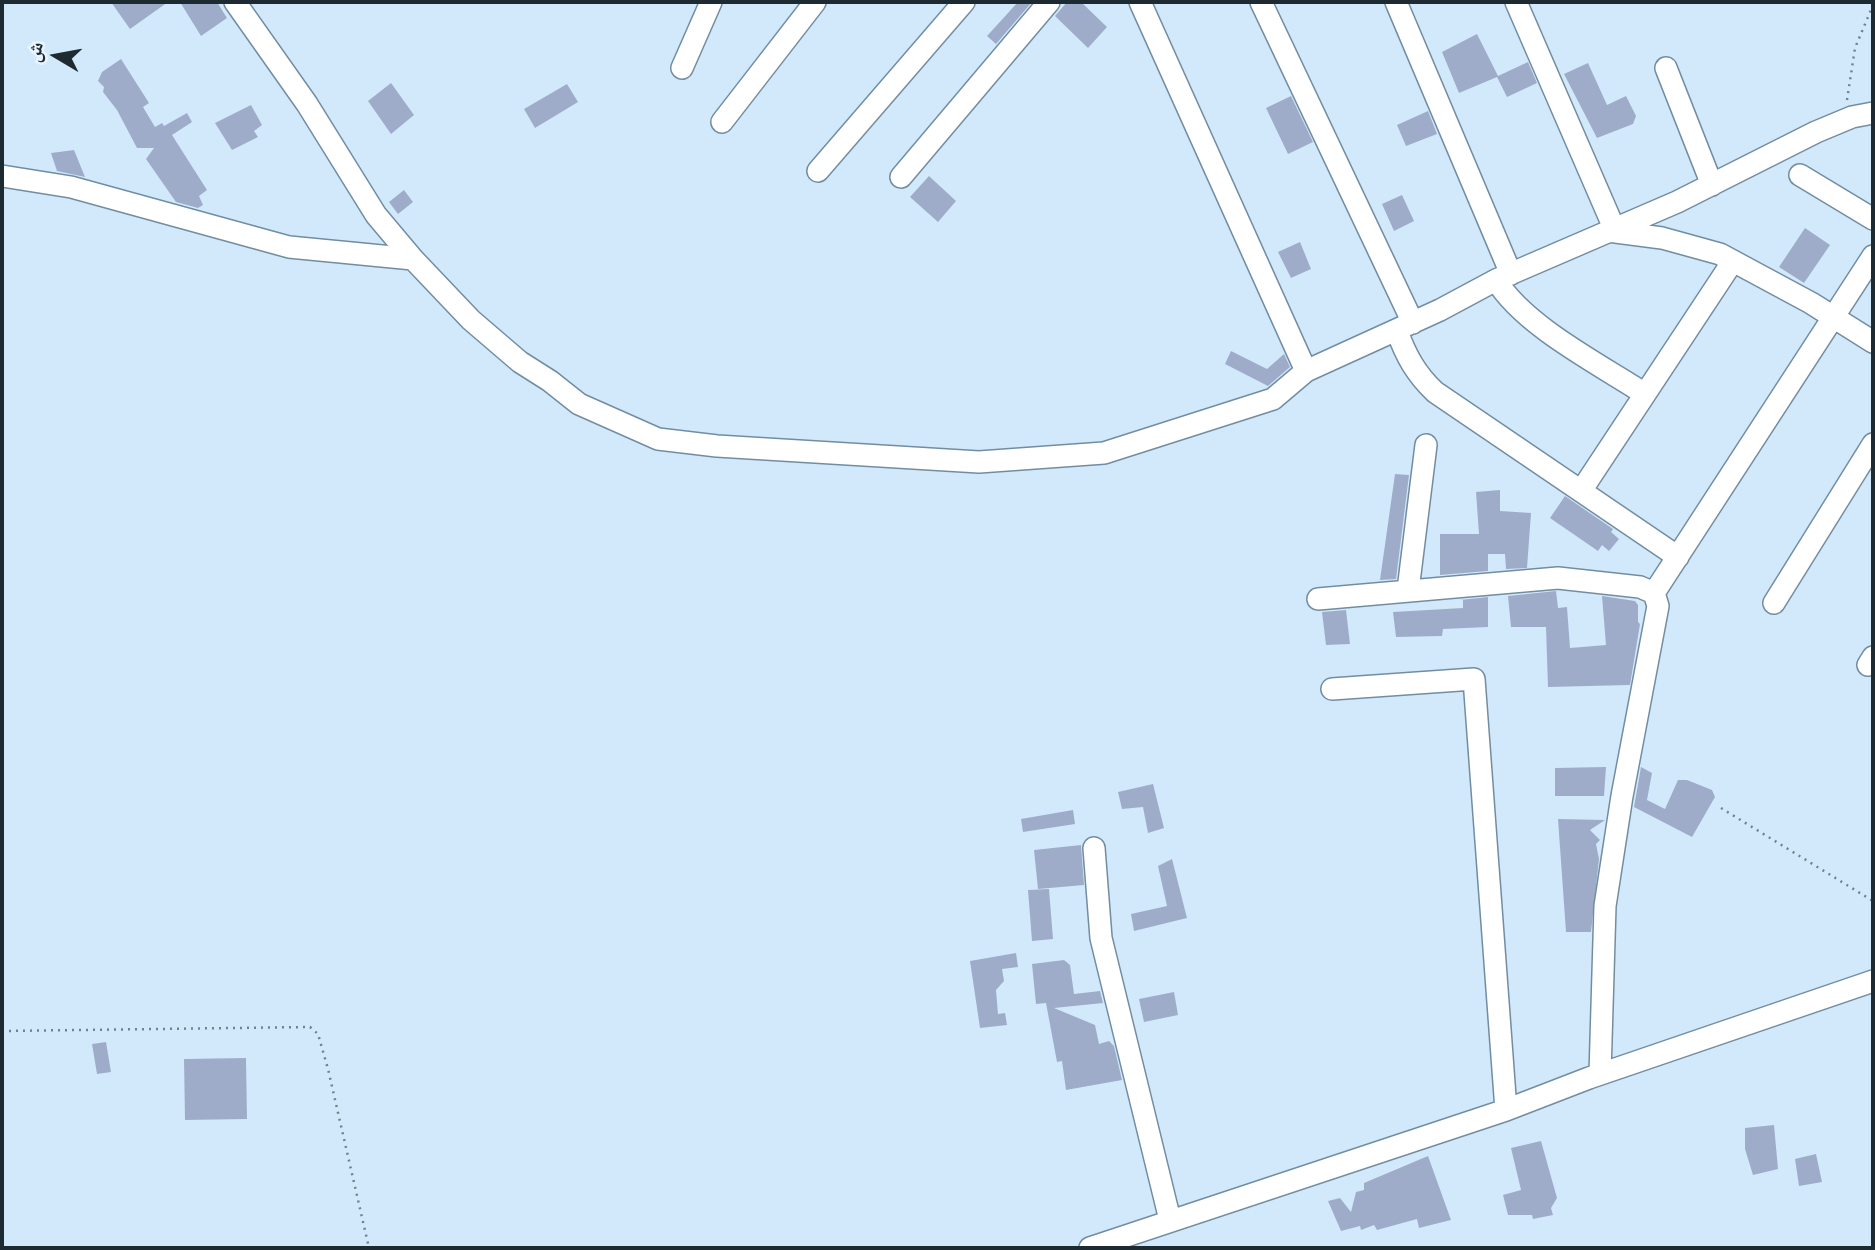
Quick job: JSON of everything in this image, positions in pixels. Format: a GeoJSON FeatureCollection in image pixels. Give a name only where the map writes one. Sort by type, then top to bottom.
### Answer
{"type":"FeatureCollection","features":[{"type":"Feature","properties":{"kind":"street"},"geometry":{"type":"LineString","coordinates":[[234,2],[307,104],[376,215],[471,320],[520,362],[550,380],[579,404],[658,439],[717,446],[979,462],[1104,453],[1273,399],[1306,371],[1405,327],[1504,277],[1712,185],[1852,117],[1873,113]]}},
{"type":"Feature","properties":{"kind":"street"},"geometry":{"type":"LineString","coordinates":[[682,68],[711,2]]}},
{"type":"Feature","properties":{"kind":"street"},"geometry":{"type":"LineString","coordinates":[[722,122],[815,2]]}},
{"type":"Feature","properties":{"kind":"street"},"geometry":{"type":"LineString","coordinates":[[818,171],[964,2]]}},
{"type":"Feature","properties":{"kind":"street"},"geometry":{"type":"LineString","coordinates":[[901,177],[1049,2]]}},
{"type":"Feature","properties":{"kind":"street"},"geometry":{"type":"LineString","coordinates":[[1140,2],[1306,371]]}},
{"type":"Feature","properties":{"kind":"street"},"geometry":{"type":"LineString","coordinates":[[1261,2],[1405,327],[1405,355],[1420,377],[1435,392],[1678,557]]}},
{"type":"Feature","properties":{"kind":"street"},"geometry":{"type":"LineString","coordinates":[[1396,2],[1504,277],[1506,296],[1528,317],[1645,394]]}},
{"type":"Feature","properties":{"kind":"street"},"geometry":{"type":"LineString","coordinates":[[1516,2],[1611,229]]}},
{"type":"Feature","properties":{"kind":"street"},"geometry":{"type":"LineString","coordinates":[[1665,68],[1712,185]]}},
{"type":"Feature","properties":{"kind":"street"},"geometry":{"type":"LineString","coordinates":[[1800,174],[1873,219]]}},
{"type":"Feature","properties":{"kind":"street"},"geometry":{"type":"LineString","coordinates":[[2,176],[71,187],[289,247],[413,259]]}},
{"type":"Feature","properties":{"kind":"street"},"geometry":{"type":"LineString","coordinates":[[1611,229],[1662,238],[1720,254],[1873,342]]}},
{"type":"Feature","properties":{"kind":"street"},"geometry":{"type":"LineString","coordinates":[[1654,593],[1873,256]]}},
{"type":"Feature","properties":{"kind":"street"},"geometry":{"type":"LineString","coordinates":[[1581,491],[1733,261]]}},
{"type":"Feature","properties":{"kind":"street"},"geometry":{"type":"LineString","coordinates":[[1774,603],[1873,444]]}},
{"type":"Feature","properties":{"kind":"street"},"geometry":{"type":"LineString","coordinates":[[1408,590],[1426,445]]}},
{"type":"Feature","properties":{"kind":"street"},"geometry":{"type":"LineString","coordinates":[[1318,599],[1558,578],[1640,587],[1654,593],[1658,606],[1605,906],[1601,1074]]}},
{"type":"Feature","properties":{"kind":"street"},"geometry":{"type":"LineString","coordinates":[[1332,690],[1474,679],[1506,1110]]}},
{"type":"Feature","properties":{"kind":"street"},"geometry":{"type":"LineString","coordinates":[[1094,848],[1101,938],[1170,1220]]}},
{"type":"Feature","properties":{"kind":"street"},"geometry":{"type":"LineString","coordinates":[[1090,1248],[1506,1110],[1601,1074],[1873,981]]}},
{"type":"Feature","properties":{"kind":"path"},"geometry":{"type":"LineString","coordinates":[[1852,117],[1846,95],[1848,83],[1855,48],[1873,5]]}},
{"type":"Feature","properties":{"kind":"path"},"geometry":{"type":"LineString","coordinates":[[1721,808],[1873,901]]}},
{"type":"Feature","properties":{"kind":"path"},"geometry":{"type":"LineString","coordinates":[[2,1031],[310,1027],[318,1034],[328,1069],[369,1248]]}},
{"type":"Feature","properties":{"kind":"building"},"geometry":{"type":"Polygon","coordinates":[[[111,2],[168,2],[130,29],[111,2]]]}},
{"type":"Feature","properties":{"kind":"building"},"geometry":{"type":"Polygon","coordinates":[[[180,2],[217,2],[227,18],[201,36],[180,2]]]}},
{"type":"Feature","properties":{"kind":"building"},"geometry":{"type":"Polygon","coordinates":[[[1018,2],[1032,2],[996,44],[987,36],[1018,2]]]}},
{"type":"Feature","properties":{"kind":"building"},"geometry":{"type":"Polygon","coordinates":[[[1067,2],[1081,2],[1107,27],[1088,48],[1055,16],[1067,2]]]}},
{"type":"Feature","properties":{"kind":"building"},"geometry":{"type":"Polygon","coordinates":[[[1477,34],[1498,76],[1528,62],[1537,83],[1507,97],[1497,77],[1459,93],[1442,52],[1477,34]]]}},
{"type":"Feature","properties":{"kind":"building"},"geometry":{"type":"Polygon","coordinates":[[[121,59],[149,103],[143,107],[155,127],[162,123],[164,126],[187,113],[192,122],[172,135],[207,190],[199,196],[203,205],[198,208],[176,202],[146,159],[154,148],[137,148],[117,110],[103,92],[104,87],[98,81],[102,72],[121,59]]]}},
{"type":"Feature","properties":{"kind":"building"},"geometry":{"type":"Polygon","coordinates":[[[1588,63],[1607,105],[1626,96],[1636,116],[1633,124],[1597,138],[1564,74],[1588,63]]]}},
{"type":"Feature","properties":{"kind":"building"},"geometry":{"type":"Polygon","coordinates":[[[391,83],[414,115],[391,134],[368,101],[391,83]]]}},
{"type":"Feature","properties":{"kind":"building"},"geometry":{"type":"Polygon","coordinates":[[[567,84],[578,102],[535,128],[524,109],[567,84]]]}},
{"type":"Feature","properties":{"kind":"building"},"geometry":{"type":"Polygon","coordinates":[[[1291,96],[1313,142],[1288,154],[1266,108],[1291,96]]]}},
{"type":"Feature","properties":{"kind":"building"},"geometry":{"type":"Polygon","coordinates":[[[251,105],[262,125],[254,131],[258,137],[232,150],[215,123],[251,105]]]}},
{"type":"Feature","properties":{"kind":"building"},"geometry":{"type":"Polygon","coordinates":[[[1428,111],[1437,134],[1406,146],[1397,125],[1428,111]]]}},
{"type":"Feature","properties":{"kind":"building"},"geometry":{"type":"Polygon","coordinates":[[[74,150],[85,177],[57,171],[51,153],[74,150]]]}},
{"type":"Feature","properties":{"kind":"building"},"geometry":{"type":"Polygon","coordinates":[[[929,176],[956,201],[938,222],[910,197],[929,176]]]}},
{"type":"Feature","properties":{"kind":"building"},"geometry":{"type":"Polygon","coordinates":[[[404,190],[413,202],[398,214],[389,202],[404,190]]]}},
{"type":"Feature","properties":{"kind":"building"},"geometry":{"type":"Polygon","coordinates":[[[1402,195],[1414,221],[1394,231],[1382,204],[1402,195]]]}},
{"type":"Feature","properties":{"kind":"building"},"geometry":{"type":"Polygon","coordinates":[[[1805,228],[1830,245],[1804,283],[1779,267],[1805,228]]]}},
{"type":"Feature","properties":{"kind":"building"},"geometry":{"type":"Polygon","coordinates":[[[1300,242],[1311,269],[1291,278],[1278,252],[1300,242]]]}},
{"type":"Feature","properties":{"kind":"building"},"geometry":{"type":"Polygon","coordinates":[[[1231,351],[1267,369],[1284,354],[1290,367],[1268,386],[1225,364],[1231,351]]]}},
{"type":"Feature","properties":{"kind":"building"},"geometry":{"type":"Polygon","coordinates":[[[1395,474],[1409,475],[1396,579],[1380,580],[1395,474]]]}},
{"type":"Feature","properties":{"kind":"building"},"geometry":{"type":"Polygon","coordinates":[[[1500,490],[1500,511],[1531,513],[1527,568],[1506,569],[1505,554],[1488,554],[1488,571],[1440,575],[1440,534],[1479,534],[1476,492],[1500,490]]]}},
{"type":"Feature","properties":{"kind":"building"},"geometry":{"type":"Polygon","coordinates":[[[1565,496],[1613,529],[1611,532],[1619,539],[1609,551],[1602,545],[1598,551],[1550,518],[1565,496]]]}},
{"type":"Feature","properties":{"kind":"building"},"geometry":{"type":"Polygon","coordinates":[[[1556,591],[1558,608],[1567,607],[1570,648],[1606,645],[1602,596],[1635,601],[1640,624],[1630,685],[1548,687],[1546,627],[1511,627],[1508,596],[1556,591]]]}},
{"type":"Feature","properties":{"kind":"building"},"geometry":{"type":"Polygon","coordinates":[[[1488,597],[1488,627],[1443,629],[1442,636],[1396,637],[1393,612],[1463,608],[1463,600],[1460,600],[1488,597]]]}},
{"type":"Feature","properties":{"kind":"building"},"geometry":{"type":"Polygon","coordinates":[[[1346,610],[1350,644],[1326,645],[1322,612],[1346,610]]]}},
{"type":"Feature","properties":{"kind":"building"},"geometry":{"type":"Polygon","coordinates":[[[1606,767],[1604,796],[1555,796],[1555,768],[1606,767]]]}},
{"type":"Feature","properties":{"kind":"building"},"geometry":{"type":"Polygon","coordinates":[[[1641,767],[1652,773],[1647,800],[1665,809],[1678,780],[1687,780],[1712,790],[1715,797],[1692,837],[1634,807],[1641,767]]]}},
{"type":"Feature","properties":{"kind":"building"},"geometry":{"type":"Polygon","coordinates":[[[1153,784],[1164,828],[1148,833],[1143,807],[1122,809],[1118,792],[1153,784]]]}},
{"type":"Feature","properties":{"kind":"building"},"geometry":{"type":"Polygon","coordinates":[[[1073,810],[1075,824],[1023,832],[1021,819],[1073,810]]]}},
{"type":"Feature","properties":{"kind":"building"},"geometry":{"type":"Polygon","coordinates":[[[1558,819],[1605,820],[1590,830],[1600,840],[1596,844],[1599,859],[1591,932],[1566,932],[1558,819]]]}},
{"type":"Feature","properties":{"kind":"building"},"geometry":{"type":"Polygon","coordinates":[[[1081,845],[1084,885],[1038,889],[1034,850],[1081,845]]]}},
{"type":"Feature","properties":{"kind":"building"},"geometry":{"type":"Polygon","coordinates":[[[1172,859],[1187,918],[1134,931],[1131,914],[1167,906],[1158,866],[1172,859]]]}},
{"type":"Feature","properties":{"kind":"building"},"geometry":{"type":"Polygon","coordinates":[[[1049,889],[1053,939],[1032,941],[1028,890],[1049,889]]]}},
{"type":"Feature","properties":{"kind":"building"},"geometry":{"type":"Polygon","coordinates":[[[1016,953],[1018,967],[1002,969],[1004,981],[996,990],[998,1014],[1005,1013],[1007,1025],[980,1028],[970,961],[1016,953]]]}},
{"type":"Feature","properties":{"kind":"building"},"geometry":{"type":"Polygon","coordinates":[[[1064,960],[1070,965],[1074,994],[1100,991],[1103,1003],[1054,1008],[1095,1025],[1099,1044],[1109,1041],[1114,1046],[1122,1080],[1066,1090],[1062,1061],[1057,1062],[1046,1003],[1036,1004],[1032,964],[1064,960]]]}},
{"type":"Feature","properties":{"kind":"building"},"geometry":{"type":"Polygon","coordinates":[[[1174,992],[1178,1015],[1144,1022],[1139,999],[1174,992]]]}},
{"type":"Feature","properties":{"kind":"building"},"geometry":{"type":"Polygon","coordinates":[[[106,1042],[111,1072],[97,1074],[92,1044],[106,1042]]]}},
{"type":"Feature","properties":{"kind":"building"},"geometry":{"type":"Polygon","coordinates":[[[246,1058],[247,1119],[185,1120],[184,1059],[246,1058]]]}},
{"type":"Feature","properties":{"kind":"building"},"geometry":{"type":"Polygon","coordinates":[[[1774,1125],[1778,1169],[1753,1175],[1745,1149],[1745,1128],[1774,1125]]]}},
{"type":"Feature","properties":{"kind":"building"},"geometry":{"type":"Polygon","coordinates":[[[1541,1141],[1557,1198],[1551,1208],[1553,1215],[1533,1219],[1532,1215],[1508,1215],[1503,1195],[1521,1190],[1511,1148],[1541,1141]]]}},
{"type":"Feature","properties":{"kind":"building"},"geometry":{"type":"Polygon","coordinates":[[[1816,1154],[1822,1182],[1799,1186],[1795,1159],[1816,1154]]]}},
{"type":"Feature","properties":{"kind":"building"},"geometry":{"type":"Polygon","coordinates":[[[1428,1156],[1451,1220],[1419,1228],[1417,1219],[1377,1230],[1374,1225],[1361,1230],[1360,1226],[1341,1231],[1328,1201],[1340,1198],[1351,1212],[1356,1192],[1364,1190],[1364,1183],[1428,1156]]]}}]}
